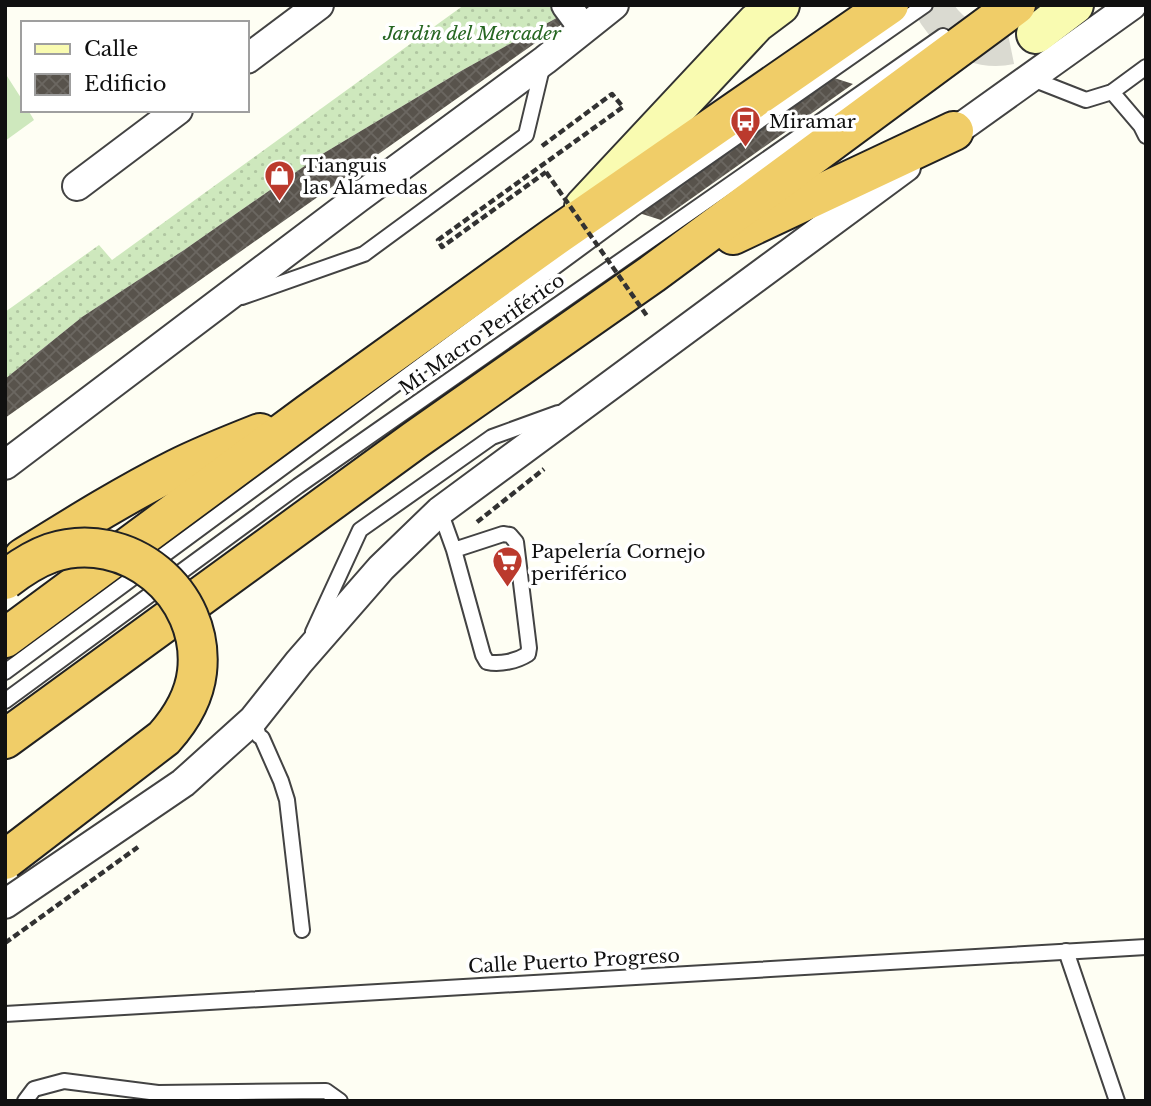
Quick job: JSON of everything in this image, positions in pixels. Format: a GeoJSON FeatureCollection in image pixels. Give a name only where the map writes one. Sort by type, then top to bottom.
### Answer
{"type":"FeatureCollection","features":[{"type":"Feature","properties":{"kind":"highway"},"geometry":{"type":"LineString","coordinates":[[5,638],[308,414],[557,235],[890,5]]}},
{"type":"Feature","properties":{"kind":"highway"},"geometry":{"type":"LineString","coordinates":[[5,739],[415,440],[652,274],[1026,20]]}},
{"type":"Feature","properties":{"kind":"highway"},"geometry":{"type":"LineString","coordinates":[[652,274],[954,131]]}},
{"type":"Feature","properties":{"kind":"highway"},"geometry":{"type":"LineString","coordinates":[[5,570],[173,470],[308,414]]}},
{"type":"Feature","properties":{"kind":"highway"},"geometry":{"type":"LineString","coordinates":[[5,580],[34,561],[69,549],[97,548],[124,554],[142,562],[176,593],[190,618],[195,635],[197,673],[186,708],[164,738],[5,860]]}},
{"type":"Feature","properties":{"kind":"main road"},"geometry":{"type":"LineString","coordinates":[[557,235],[756,23],[780,5]]}},
{"type":"Feature","properties":{"kind":"main road"},"geometry":{"type":"LineString","coordinates":[[1026,20],[1073,5]]}},
{"type":"Feature","properties":{"kind":"street"},"geometry":{"type":"LineString","coordinates":[[248,58],[319,5]]}},
{"type":"Feature","properties":{"kind":"street"},"geometry":{"type":"LineString","coordinates":[[566,5],[583,28]]}},
{"type":"Feature","properties":{"kind":"street"},"geometry":{"type":"LineString","coordinates":[[11,915],[183,783],[253,720],[299,662],[381,568],[440,511],[954,131],[1132,5]]}},
{"type":"Feature","properties":{"kind":"street"},"geometry":{"type":"LineString","coordinates":[[5,465],[545,60],[613,6]]}},
{"type":"Feature","properties":{"kind":"street"},"geometry":{"type":"LineString","coordinates":[[77,186],[175,112]]}},
{"type":"Feature","properties":{"kind":"lane","name":"Mi Macro Periférico"},"geometry":{"type":"LineString","coordinates":[[5,672],[621,219],[925,5]]}},
{"type":"Feature","properties":{"kind":"lane","name":"Mi Macro Periférico"},"geometry":{"type":"LineString","coordinates":[[5,701],[298,486],[952,29]]}},
{"type":"Feature","properties":{"kind":"lane"},"geometry":{"type":"LineString","coordinates":[[216,306],[364,254],[526,135],[545,60]]}},
{"type":"Feature","properties":{"kind":"lane"},"geometry":{"type":"LineString","coordinates":[[1030,78],[1086,100],[1112,92],[1146,67]]}},
{"type":"Feature","properties":{"kind":"lane"},"geometry":{"type":"LineString","coordinates":[[1112,92],[1141,126],[1146,136]]}},
{"type":"Feature","properties":{"kind":"lane"},"geometry":{"type":"LineString","coordinates":[[299,662],[359,530],[492,437],[587,402]]}},
{"type":"Feature","properties":{"kind":"lane"},"geometry":{"type":"LineString","coordinates":[[440,511],[487,662],[521,658],[528,654],[516,542],[510,535],[503,534],[451,543]]}},
{"type":"Feature","properties":{"kind":"lane"},"geometry":{"type":"LineString","coordinates":[[253,720],[287,800],[302,930]]}},
{"type":"Feature","properties":{"kind":"lane","name":"Calle Puerto Progreso"},"geometry":{"type":"LineString","coordinates":[[5,1014],[1146,947]]}},
{"type":"Feature","properties":{"kind":"lane"},"geometry":{"type":"LineString","coordinates":[[1066,951],[1117,1101]]}},
{"type":"Feature","properties":{"kind":"lane"},"geometry":{"type":"LineString","coordinates":[[25,1101],[34,1089],[64,1081],[158,1097],[326,1091],[340,1101]]}},
{"type":"Feature","properties":{"kind":"path"},"geometry":{"type":"LineString","coordinates":[[612,94],[623,107],[438,240],[442,247],[546,172],[647,316]]}},
{"type":"Feature","properties":{"kind":"path"},"geometry":{"type":"LineString","coordinates":[[451,543],[554,461]]}},
{"type":"Feature","properties":{"kind":"path"},"geometry":{"type":"LineString","coordinates":[[451,543],[545,462]]}},
{"type":"Feature","properties":{"kind":"path"},"geometry":{"type":"LineString","coordinates":[[11,915],[75,890],[139,841]]}},
{"type":"Feature","properties":{"kind":"path"},"geometry":{"type":"LineString","coordinates":[[5,943],[145,842]]}},
{"type":"Feature","properties":{"kind":"green space","name":"Jardin del Mercader"},"geometry":{"type":"Polygon","coordinates":[[[464,5],[552,5],[560,16],[461,71],[319,156],[82,317],[5,379],[5,312],[99,245],[112,260],[464,5]]]}},
{"type":"Feature","properties":{"kind":"green space"},"geometry":{"type":"Polygon","coordinates":[[[5,73],[21,98],[21,112],[29,112],[34,120],[5,141],[5,73]]]}},
{"type":"Feature","properties":{"kind":"building","name":"Tianguis las Alamedas"},"geometry":{"type":"Polygon","coordinates":[[[560,16],[565,22],[5,418],[5,379],[82,317],[319,156],[461,71],[560,16]]]}},
{"type":"Feature","properties":{"kind":"building","name":"Miramar"},"geometry":{"type":"Polygon","coordinates":[[[831,77],[853,84],[661,220],[639,213],[831,77]]]}},
{"type":"Feature","properties":{"kind":"tunnel"},"geometry":{"type":"LineString","coordinates":[[932,5],[956,34],[978,44],[1003,47],[1019,43],[1036,34]]}},
{"type":"Feature","properties":{"kind":"place","name":"Miramar"},"geometry":{"type":"Point","coordinates":[746,148]}},
{"type":"Feature","properties":{"kind":"place","name":"Tianguis las Alamedas"},"geometry":{"type":"Point","coordinates":[280,203]}},
{"type":"Feature","properties":{"kind":"place","name":"Papelería Cornejo periférico"},"geometry":{"type":"Point","coordinates":[508,589]}}]}
